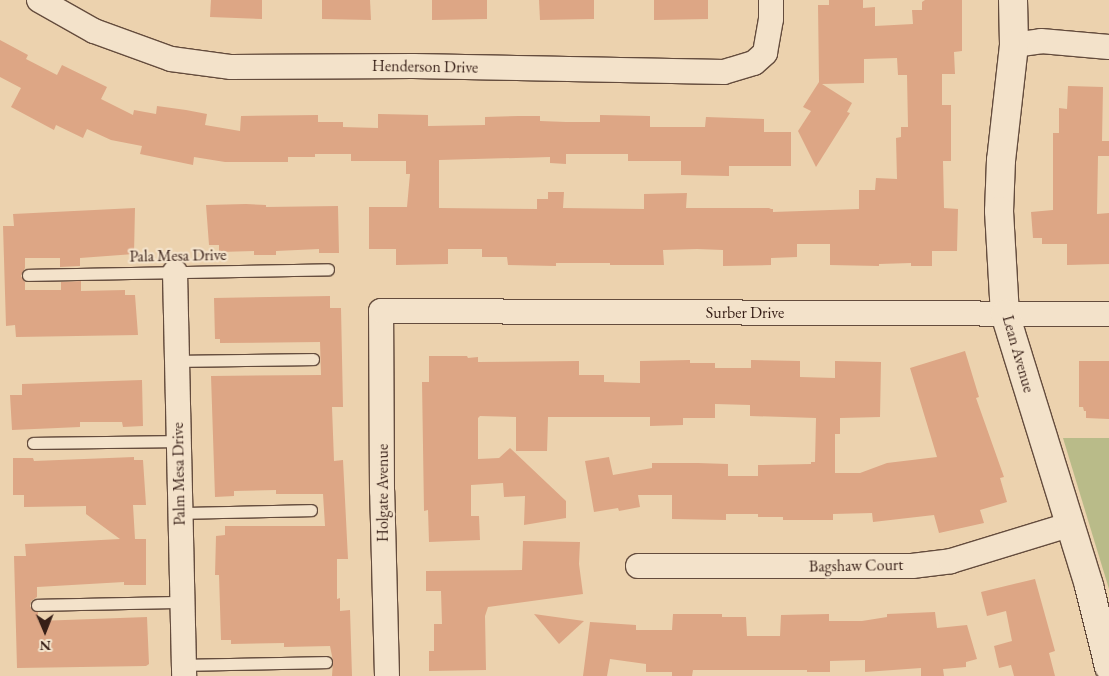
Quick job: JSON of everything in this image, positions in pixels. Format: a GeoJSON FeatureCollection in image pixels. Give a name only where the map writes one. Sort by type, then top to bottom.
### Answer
{"type":"FeatureCollection","features":[{"type":"Feature","properties":{"kind":"street","name":"Henderson Drive"},"geometry":{"type":"LineString","coordinates":[[38,0],[94,32],[171,59],[231,67],[413,66],[724,72],[754,63],[765,53],[771,19],[771,0]]}},
{"type":"Feature","properties":{"kind":"street","name":"Lean Avenue"},"geometry":{"type":"LineString","coordinates":[[1013,0],[1014,45],[1001,160],[999,202],[1005,314],[1089,586],[1109,667]]}},
{"type":"Feature","properties":{"kind":"street"},"geometry":{"type":"LineString","coordinates":[[1014,45],[1041,41],[1109,47]]}},
{"type":"Feature","properties":{"kind":"street","name":"Palm Mesa Drive"},"geometry":{"type":"LineString","coordinates":[[175,272],[184,671]]}},
{"type":"Feature","properties":{"kind":"street","name":"Surber Drive"},"geometry":{"type":"LineString","coordinates":[[381,311],[1109,314]]}},
{"type":"Feature","properties":{"kind":"street","name":"Holgate Avenue"},"geometry":{"type":"LineString","coordinates":[[381,311],[382,491],[387,676]]}},
{"type":"Feature","properties":{"kind":"street","name":"Bagshaw Court"},"geometry":{"type":"LineString","coordinates":[[638,566],[912,566],[960,558],[1069,525]]}},
{"type":"Feature","properties":{"kind":"lane","name":"Pala Mesa Drive"},"geometry":{"type":"LineString","coordinates":[[28,275],[328,269]]}},
{"type":"Feature","properties":{"kind":"lane"},"geometry":{"type":"LineString","coordinates":[[177,361],[314,358]]}},
{"type":"Feature","properties":{"kind":"lane"},"geometry":{"type":"LineString","coordinates":[[33,443],[179,441]]}},
{"type":"Feature","properties":{"kind":"lane"},"geometry":{"type":"LineString","coordinates":[[180,514],[311,510]]}},
{"type":"Feature","properties":{"kind":"lane"},"geometry":{"type":"LineString","coordinates":[[37,605],[182,602]]}},
{"type":"Feature","properties":{"kind":"lane"},"geometry":{"type":"LineString","coordinates":[[184,671],[326,662]]}},
{"type":"Feature","properties":{"kind":"green space"},"geometry":{"type":"Polygon","coordinates":[[[1063,438],[1109,438],[1109,589],[1098,553],[1063,438]]]}},
{"type":"Feature","properties":{"kind":"building"},"geometry":{"type":"Polygon","coordinates":[[[211,0],[262,0],[262,19],[210,17],[211,0]]]}},
{"type":"Feature","properties":{"kind":"building"},"geometry":{"type":"Polygon","coordinates":[[[322,0],[370,0],[371,20],[322,19],[322,0]]]}},
{"type":"Feature","properties":{"kind":"building"},"geometry":{"type":"Polygon","coordinates":[[[432,0],[487,0],[487,19],[432,20],[432,0]]]}},
{"type":"Feature","properties":{"kind":"building"},"geometry":{"type":"Polygon","coordinates":[[[539,0],[594,0],[594,19],[540,20],[539,0]]]}},
{"type":"Feature","properties":{"kind":"building"},"geometry":{"type":"Polygon","coordinates":[[[654,0],[708,0],[708,19],[654,20],[654,0]]]}},
{"type":"Feature","properties":{"kind":"building"},"geometry":{"type":"Polygon","coordinates":[[[829,0],[863,0],[863,8],[875,7],[875,26],[913,24],[912,10],[922,10],[922,2],[925,0],[962,0],[962,51],[954,52],[955,74],[942,74],[942,105],[951,105],[951,161],[943,161],[944,208],[958,209],[957,251],[932,251],[932,266],[911,266],[911,263],[879,264],[879,266],[830,265],[830,244],[797,244],[797,257],[771,258],[771,265],[723,266],[723,250],[697,249],[663,250],[664,265],[556,263],[556,266],[508,265],[507,257],[482,257],[482,249],[448,249],[448,264],[396,265],[396,249],[369,249],[369,207],[407,207],[410,174],[406,174],[406,161],[351,161],[351,154],[315,154],[315,157],[288,157],[288,162],[225,162],[194,157],[193,165],[140,154],[142,146],[111,140],[87,129],[83,138],[56,125],[54,130],[11,107],[21,88],[0,77],[0,40],[28,55],[26,59],[57,75],[62,65],[107,87],[101,99],[133,115],[134,110],[156,114],[157,106],[186,110],[207,114],[205,125],[240,131],[241,116],[318,115],[318,122],[343,122],[343,127],[378,128],[378,114],[428,115],[428,126],[485,125],[485,117],[519,116],[540,116],[540,121],[600,122],[600,115],[650,116],[650,127],[705,127],[706,117],[764,119],[764,132],[791,132],[791,166],[729,166],[729,176],[681,175],[681,161],[628,161],[628,154],[566,154],[566,164],[550,163],[550,157],[439,160],[439,208],[537,209],[537,199],[548,199],[548,192],[564,192],[563,208],[644,209],[644,194],[687,193],[686,208],[771,208],[769,209],[773,209],[773,212],[859,209],[859,190],[875,190],[876,178],[897,179],[896,138],[901,137],[901,127],[908,127],[907,75],[898,75],[897,58],[864,59],[864,83],[822,84],[852,103],[847,112],[850,113],[816,167],[798,131],[811,111],[803,107],[819,82],[818,5],[829,5],[829,0]]]}},
{"type":"Feature","properties":{"kind":"building"},"geometry":{"type":"Polygon","coordinates":[[[1068,86],[1103,87],[1102,141],[1109,141],[1109,156],[1098,156],[1097,214],[1109,213],[1109,264],[1067,265],[1067,244],[1042,244],[1042,238],[1033,238],[1031,212],[1053,210],[1053,133],[1059,133],[1059,108],[1067,109],[1068,86]]]}},
{"type":"Feature","properties":{"kind":"building"},"geometry":{"type":"Polygon","coordinates":[[[206,205],[266,205],[266,207],[338,206],[339,253],[319,253],[319,249],[276,251],[276,255],[254,255],[254,251],[219,252],[219,245],[209,245],[206,205]]]}},
{"type":"Feature","properties":{"kind":"building"},"geometry":{"type":"Polygon","coordinates":[[[135,208],[134,254],[80,258],[80,266],[60,267],[60,258],[25,258],[25,268],[21,276],[25,282],[25,290],[61,290],[61,282],[81,281],[81,291],[125,290],[125,295],[135,295],[138,335],[16,337],[15,325],[6,326],[3,226],[14,226],[13,214],[135,208]]]}},
{"type":"Feature","properties":{"kind":"building"},"geometry":{"type":"Polygon","coordinates":[[[330,296],[330,308],[341,308],[343,407],[332,407],[334,461],[343,460],[348,559],[337,559],[337,599],[340,598],[340,611],[350,610],[352,676],[332,676],[333,661],[330,646],[284,647],[284,643],[231,644],[231,640],[221,640],[219,575],[215,575],[216,536],[225,535],[225,526],[325,526],[323,494],[276,494],[276,490],[234,491],[234,496],[215,497],[211,376],[321,375],[320,342],[220,343],[220,339],[215,339],[214,298],[330,296]]]}},
{"type":"Feature","properties":{"kind":"building"},"geometry":{"type":"Polygon","coordinates":[[[965,351],[979,397],[976,398],[1004,477],[1000,478],[1007,502],[980,510],[984,523],[939,533],[934,515],[873,522],[872,513],[833,514],[833,520],[783,520],[783,517],[758,517],[758,514],[726,514],[726,520],[672,519],[672,495],[638,495],[640,507],[619,511],[618,508],[594,512],[585,461],[609,457],[613,475],[652,468],[652,463],[728,464],[728,476],[758,476],[758,465],[811,464],[811,462],[815,462],[816,418],[750,416],[750,405],[715,404],[715,418],[683,418],[683,425],[650,426],[650,417],[548,417],[547,451],[516,451],[516,417],[480,416],[478,418],[478,459],[499,458],[510,448],[566,501],[566,518],[524,525],[525,496],[504,497],[503,483],[471,485],[471,516],[479,516],[480,540],[429,542],[428,510],[424,511],[422,382],[429,382],[429,356],[478,357],[478,362],[579,361],[579,375],[604,375],[604,382],[640,383],[640,361],[690,360],[690,363],[715,363],[715,368],[751,368],[751,360],[800,361],[800,377],[835,378],[835,361],[881,362],[880,417],[840,418],[840,434],[835,434],[835,473],[860,473],[887,463],[937,457],[910,368],[965,351]]]}},
{"type":"Feature","properties":{"kind":"building"},"geometry":{"type":"Polygon","coordinates":[[[1079,361],[1109,361],[1109,419],[1086,418],[1086,411],[1084,411],[1083,407],[1079,407],[1079,361]]]}},
{"type":"Feature","properties":{"kind":"building"},"geometry":{"type":"Polygon","coordinates":[[[142,380],[143,426],[123,427],[122,422],[80,422],[80,427],[12,430],[10,395],[22,395],[22,384],[142,380]]]}},
{"type":"Feature","properties":{"kind":"building"},"geometry":{"type":"Polygon","coordinates":[[[134,457],[134,460],[143,460],[146,505],[133,505],[135,539],[146,539],[146,585],[124,585],[124,582],[37,587],[37,597],[31,601],[30,606],[33,611],[38,612],[38,621],[147,617],[149,664],[146,666],[17,668],[14,556],[26,556],[25,544],[120,539],[86,514],[86,506],[24,507],[24,495],[13,495],[13,458],[33,458],[34,461],[134,457]]]}},
{"type":"Feature","properties":{"kind":"building"},"geometry":{"type":"Polygon","coordinates":[[[523,541],[580,542],[579,564],[583,594],[488,607],[485,616],[486,670],[429,671],[429,651],[434,651],[434,624],[442,624],[441,591],[426,591],[426,571],[522,570],[523,541]]]}},
{"type":"Feature","properties":{"kind":"building"},"geometry":{"type":"Polygon","coordinates":[[[1035,579],[1055,651],[1049,653],[1055,676],[1014,676],[1011,665],[999,668],[994,646],[1012,641],[1006,611],[987,616],[981,592],[1035,579]]]}},
{"type":"Feature","properties":{"kind":"building"},"geometry":{"type":"Polygon","coordinates":[[[935,612],[937,628],[967,625],[977,659],[966,662],[966,667],[943,669],[944,676],[921,676],[921,668],[865,672],[865,660],[830,661],[830,672],[807,672],[807,670],[693,670],[692,676],[672,676],[672,672],[646,672],[646,664],[610,659],[607,676],[583,676],[590,622],[636,625],[636,630],[672,630],[673,614],[722,614],[722,617],[746,617],[747,636],[780,636],[781,615],[829,614],[829,621],[862,621],[887,617],[887,614],[935,612]]]}},
{"type":"Feature","properties":{"kind":"building"},"geometry":{"type":"Polygon","coordinates":[[[534,614],[584,621],[559,644],[534,614]]]}}]}
